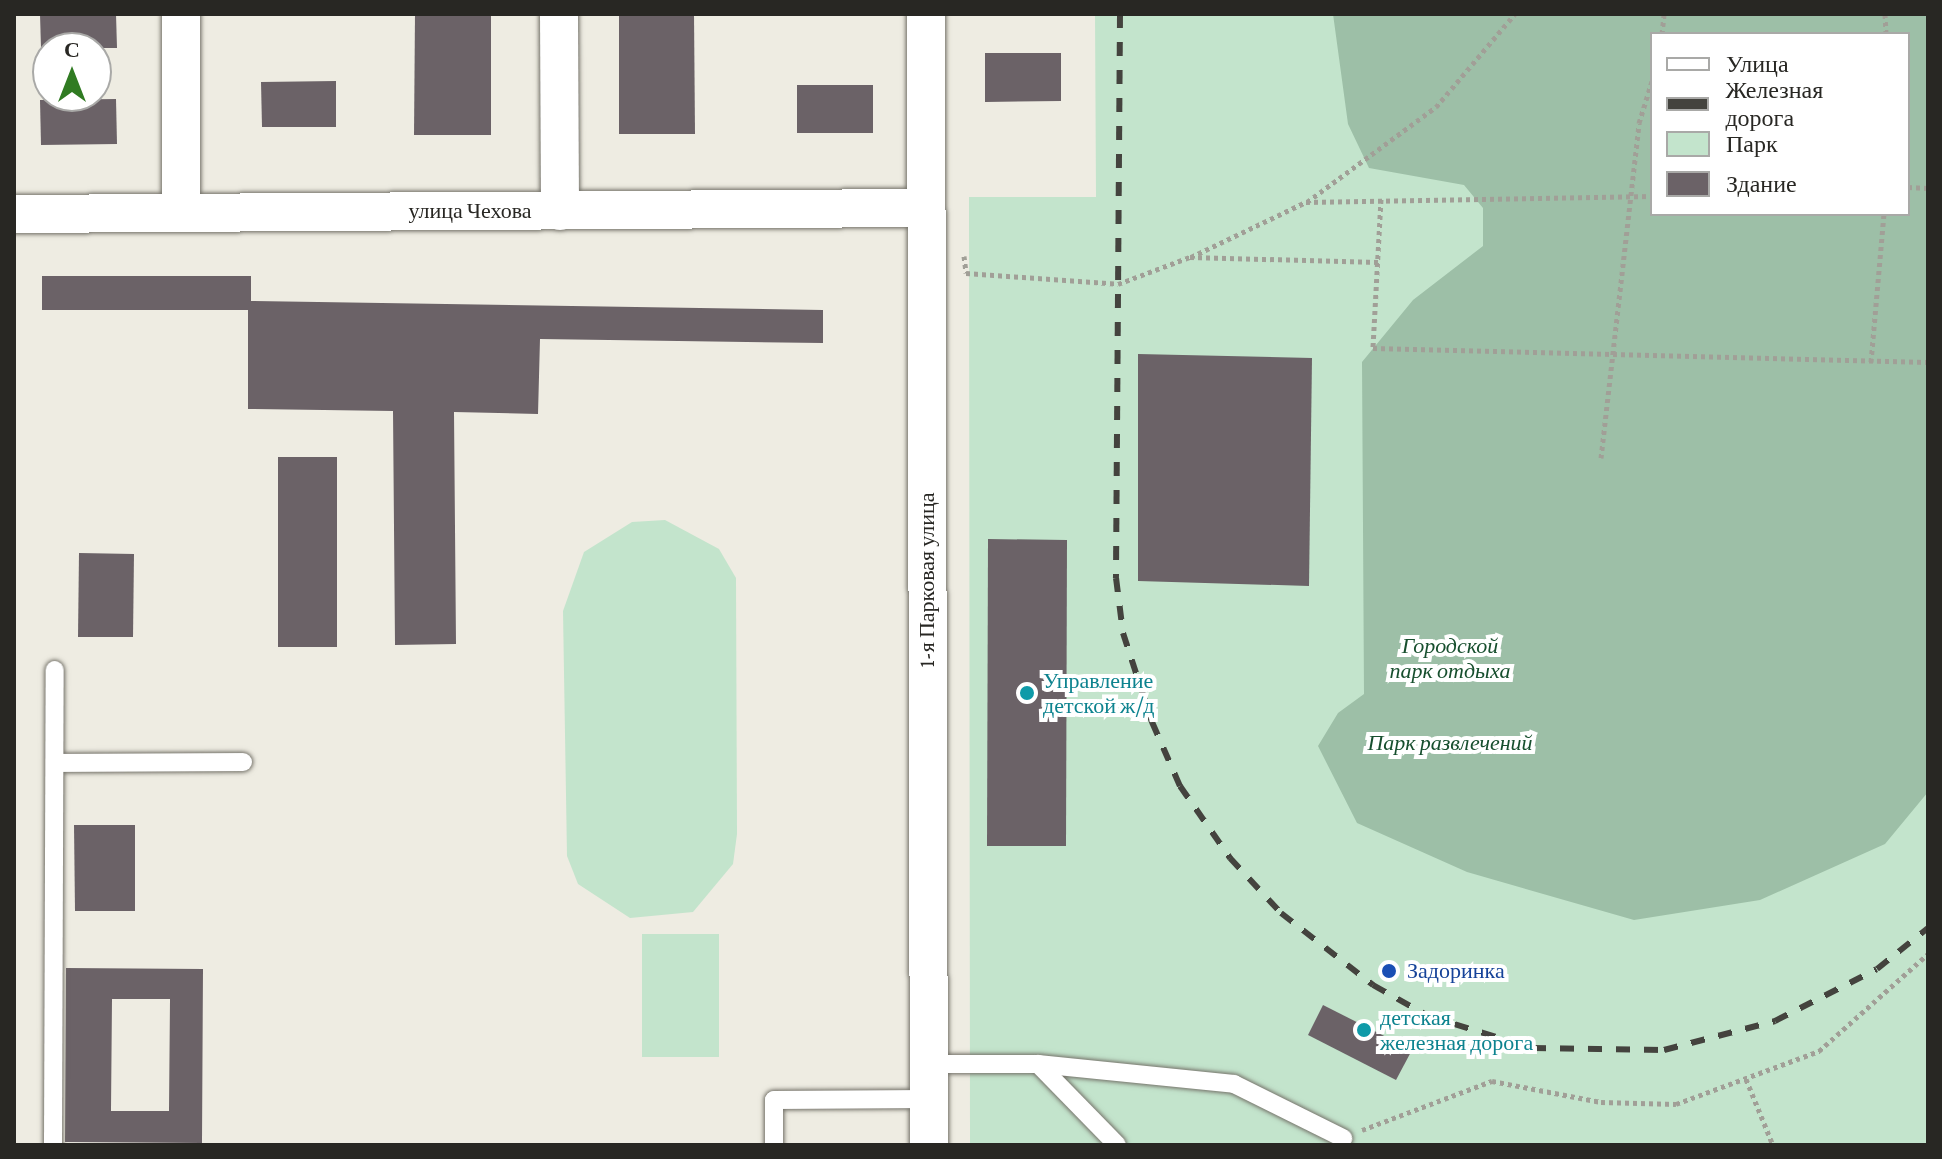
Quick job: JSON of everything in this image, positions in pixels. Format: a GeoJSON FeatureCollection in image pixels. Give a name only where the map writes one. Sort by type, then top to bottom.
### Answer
{"type":"FeatureCollection","features":[{"type":"Feature","properties":{"kind":"street"},"geometry":{"type":"LineString","coordinates":[[181,14],[181,213]]}},
{"type":"Feature","properties":{"kind":"street"},"geometry":{"type":"LineString","coordinates":[[559,14],[560,211]]}},
{"type":"Feature","properties":{"kind":"street","name":"1-я Парковая улица"},"geometry":{"type":"LineString","coordinates":[[926,14],[929,1145]]}},
{"type":"Feature","properties":{"kind":"street","name":"улица Чехова"},"geometry":{"type":"LineString","coordinates":[[14,214],[926,208]]}},
{"type":"Feature","properties":{"kind":"lane"},"geometry":{"type":"LineString","coordinates":[[53,1145],[55,670]]}},
{"type":"Feature","properties":{"kind":"lane"},"geometry":{"type":"LineString","coordinates":[[55,763],[243,762]]}},
{"type":"Feature","properties":{"kind":"lane"},"geometry":{"type":"LineString","coordinates":[[1038,1064],[1117,1145]]}},
{"type":"Feature","properties":{"kind":"lane"},"geometry":{"type":"LineString","coordinates":[[774,1145],[774,1100],[1038,1064],[1234,1084],[1343,1138]]}},
{"type":"Feature","properties":{"kind":"path"},"geometry":{"type":"LineString","coordinates":[[962,247],[966,273],[1118,284],[1190,257],[1306,202],[1436,107],[1515,14]]}},
{"type":"Feature","properties":{"kind":"path"},"geometry":{"type":"LineString","coordinates":[[1601,458],[1631,196],[1650,92]]}},
{"type":"Feature","properties":{"kind":"path"},"geometry":{"type":"LineString","coordinates":[[1306,202],[1650,196]]}},
{"type":"Feature","properties":{"kind":"path"},"geometry":{"type":"LineString","coordinates":[[1381,199],[1373,348],[1928,362]]}},
{"type":"Feature","properties":{"kind":"path"},"geometry":{"type":"LineString","coordinates":[[1871,362],[1884,216]]}},
{"type":"Feature","properties":{"kind":"path"},"geometry":{"type":"LineString","coordinates":[[1190,257],[1378,262]]}},
{"type":"Feature","properties":{"kind":"path"},"geometry":{"type":"LineString","coordinates":[[1343,1138],[1492,1081],[1601,1102],[1676,1104],[1819,1051],[1928,954]]}},
{"type":"Feature","properties":{"kind":"path"},"geometry":{"type":"LineString","coordinates":[[1746,1079],[1773,1145]]}},
{"type":"Feature","properties":{"kind":"green space","name":"Городской парк отдыха"},"geometry":{"type":"Polygon","coordinates":[[[1095,14],[1928,14],[1928,1145],[970,1145],[969,197],[1096,197],[1095,14]]]}},
{"type":"Feature","properties":{"kind":"green space","name":"Парк развлечений"},"geometry":{"type":"Polygon","coordinates":[[[1333,14],[1928,14],[1928,792],[1885,844],[1760,900],[1634,920],[1467,872],[1357,823],[1318,746],[1338,713],[1364,694],[1362,362],[1413,300],[1483,246],[1483,208],[1464,185],[1369,168],[1348,124],[1333,14]]]}},
{"type":"Feature","properties":{"kind":"green space"},"geometry":{"type":"Polygon","coordinates":[[[665,520],[719,549],[736,578],[737,834],[733,864],[693,912],[630,918],[578,884],[567,856],[563,611],[584,552],[632,522],[665,520]]]}},
{"type":"Feature","properties":{"kind":"green space"},"geometry":{"type":"Polygon","coordinates":[[[642,934],[719,934],[719,1057],[642,1057],[642,934]]]}},
{"type":"Feature","properties":{"kind":"building"},"geometry":{"type":"Polygon","coordinates":[[[40,14],[116,14],[117,48],[112,48],[112,32],[41,32],[40,14]]]}},
{"type":"Feature","properties":{"kind":"building"},"geometry":{"type":"Polygon","coordinates":[[[415,14],[491,14],[491,135],[414,135],[415,14]]]}},
{"type":"Feature","properties":{"kind":"building"},"geometry":{"type":"Polygon","coordinates":[[[619,14],[694,14],[695,134],[619,134],[619,14]]]}},
{"type":"Feature","properties":{"kind":"building"},"geometry":{"type":"Polygon","coordinates":[[[985,53],[1061,53],[1061,101],[985,102],[985,53]]]}},
{"type":"Feature","properties":{"kind":"building"},"geometry":{"type":"Polygon","coordinates":[[[336,81],[336,127],[262,127],[261,82],[336,81]]]}},
{"type":"Feature","properties":{"kind":"building"},"geometry":{"type":"Polygon","coordinates":[[[797,85],[873,85],[873,133],[797,133],[797,85]]]}},
{"type":"Feature","properties":{"kind":"building"},"geometry":{"type":"Polygon","coordinates":[[[112,99],[116,99],[117,144],[41,145],[40,112],[112,112],[112,99]]]}},
{"type":"Feature","properties":{"kind":"building"},"geometry":{"type":"Polygon","coordinates":[[[42,276],[251,276],[251,301],[823,310],[823,343],[540,339],[538,414],[454,412],[456,644],[395,645],[393,411],[248,409],[248,310],[42,310],[42,276]]]}},
{"type":"Feature","properties":{"kind":"building"},"geometry":{"type":"Polygon","coordinates":[[[1138,354],[1312,358],[1309,586],[1138,581],[1138,354]]]}},
{"type":"Feature","properties":{"kind":"building"},"geometry":{"type":"Polygon","coordinates":[[[278,457],[337,457],[337,647],[278,647],[278,457]]]}},
{"type":"Feature","properties":{"kind":"building","name":"Управление детской ж/д"},"geometry":{"type":"Polygon","coordinates":[[[988,539],[1067,540],[1066,846],[987,846],[988,539]]]}},
{"type":"Feature","properties":{"kind":"building"},"geometry":{"type":"Polygon","coordinates":[[[79,553],[134,554],[133,637],[78,637],[79,553]]]}},
{"type":"Feature","properties":{"kind":"building"},"geometry":{"type":"Polygon","coordinates":[[[74,825],[135,825],[135,911],[75,911],[74,825]]]}},
{"type":"Feature","properties":{"kind":"building"},"geometry":{"type":"Polygon","coordinates":[[[66,968],[203,969],[202,1143],[65,1142],[66,968]],[[112,999],[111,1111],[169,1111],[170,999],[112,999]]]}},
{"type":"Feature","properties":{"kind":"building","name":"Задоринка"},"geometry":{"type":"Polygon","coordinates":[[[1323,1005],[1412,1050],[1396,1080],[1308,1035],[1323,1005]]]}},
{"type":"Feature","properties":{"kind":"railway"},"geometry":{"type":"LineString","coordinates":[[1120,14],[1116,578],[1123,633],[1152,722],[1180,786],[1230,858],[1281,913],[1373,985],[1428,1016],[1532,1048],[1664,1050],[1775,1021],[1877,969],[1928,928]]}},
{"type":"Feature","properties":{"kind":"place","name":"Управление детской ж/д"},"geometry":{"type":"Point","coordinates":[1027,693]}},
{"type":"Feature","properties":{"kind":"place","name":"Задоринка"},"geometry":{"type":"Point","coordinates":[1389,971]}},
{"type":"Feature","properties":{"kind":"place","name":"детская железная дорога"},"geometry":{"type":"Point","coordinates":[1364,1030]}}]}
